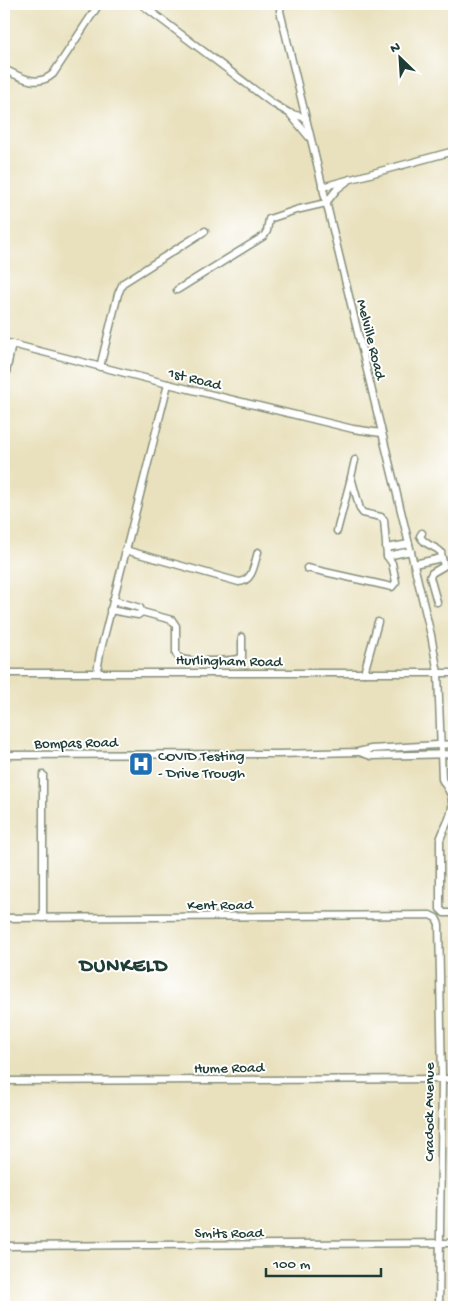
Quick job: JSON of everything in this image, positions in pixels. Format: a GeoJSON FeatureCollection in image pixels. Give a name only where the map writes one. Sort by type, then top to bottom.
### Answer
{"type":"FeatureCollection","features":[{"type":"Feature","properties":{"kind":"street"},"geometry":{"type":"LineString","coordinates":[[4,69],[33,81],[41,82],[47,80],[53,74],[99,4]]}},
{"type":"Feature","properties":{"kind":"street"},"geometry":{"type":"LineString","coordinates":[[141,4],[272,103],[289,113],[306,118]]}},
{"type":"Feature","properties":{"kind":"street","name":"Melville Road"},"geometry":{"type":"LineString","coordinates":[[275,4],[280,7],[381,433],[410,544],[438,673]]}},
{"type":"Feature","properties":{"kind":"street"},"geometry":{"type":"LineString","coordinates":[[289,113],[310,138]]}},
{"type":"Feature","properties":{"kind":"street"},"geometry":{"type":"LineString","coordinates":[[322,186],[454,151]]}},
{"type":"Feature","properties":{"kind":"street"},"geometry":{"type":"LineString","coordinates":[[177,290],[264,236],[269,219],[296,210],[326,204],[337,189],[350,179]]}},
{"type":"Feature","properties":{"kind":"street"},"geometry":{"type":"LineString","coordinates":[[100,367],[121,286],[205,231]]}},
{"type":"Feature","properties":{"kind":"street","name":"1st Road"},"geometry":{"type":"LineString","coordinates":[[4,342],[353,429],[381,433]]}},
{"type":"Feature","properties":{"kind":"street"},"geometry":{"type":"LineString","coordinates":[[4,382],[12,344]]}},
{"type":"Feature","properties":{"kind":"street"},"geometry":{"type":"LineString","coordinates":[[97,672],[110,610],[168,384]]}},
{"type":"Feature","properties":{"kind":"street"},"geometry":{"type":"LineString","coordinates":[[337,531],[355,460]]}},
{"type":"Feature","properties":{"kind":"street"},"geometry":{"type":"LineString","coordinates":[[307,568],[392,588],[396,582],[392,563],[387,556],[384,520],[381,517],[363,513],[360,509],[351,477]]}},
{"type":"Feature","properties":{"kind":"street"},"geometry":{"type":"LineString","coordinates":[[422,533],[420,536],[423,541],[441,552],[444,566],[432,573],[430,577],[437,602]]}},
{"type":"Feature","properties":{"kind":"street"},"geometry":{"type":"LineString","coordinates":[[386,548],[410,544]]}},
{"type":"Feature","properties":{"kind":"street"},"geometry":{"type":"LineString","coordinates":[[125,550],[239,582],[244,582],[249,577],[258,552]]}},
{"type":"Feature","properties":{"kind":"street"},"geometry":{"type":"LineString","coordinates":[[387,556],[411,551]]}},
{"type":"Feature","properties":{"kind":"street"},"geometry":{"type":"LineString","coordinates":[[414,564],[442,558]]}},
{"type":"Feature","properties":{"kind":"street"},"geometry":{"type":"LineString","coordinates":[[113,600],[140,608],[142,612]]}},
{"type":"Feature","properties":{"kind":"street"},"geometry":{"type":"LineString","coordinates":[[110,610],[138,615],[142,612],[163,616],[174,622],[176,626],[176,654],[183,660],[229,661],[240,659],[242,657],[242,637]]}},
{"type":"Feature","properties":{"kind":"street"},"geometry":{"type":"LineString","coordinates":[[364,674],[378,622]]}},
{"type":"Feature","properties":{"kind":"street","name":"Hurlingham Road"},"geometry":{"type":"LineString","coordinates":[[4,673],[454,673]]}},
{"type":"Feature","properties":{"kind":"street"},"geometry":{"type":"LineString","coordinates":[[438,673],[442,778],[450,792],[452,808],[451,816],[440,840],[440,909],[441,912],[454,914]]}},
{"type":"Feature","properties":{"kind":"street","name":"Bompas Road"},"geometry":{"type":"LineString","coordinates":[[4,755],[279,754],[358,752],[371,749],[454,744]]}},
{"type":"Feature","properties":{"kind":"street","name":"Bompas Road"},"geometry":{"type":"LineString","coordinates":[[358,752],[371,756],[454,754]]}},
{"type":"Feature","properties":{"kind":"street"},"geometry":{"type":"LineString","coordinates":[[43,775],[43,918]]}},
{"type":"Feature","properties":{"kind":"street","name":"Kent Road"},"geometry":{"type":"LineString","coordinates":[[4,918],[430,915],[436,918]]}},
{"type":"Feature","properties":{"kind":"street","name":"Cradock Avenue"},"geometry":{"type":"LineString","coordinates":[[436,918],[439,924],[442,1079],[440,1307]]}},
{"type":"Feature","properties":{"kind":"street","name":"Hume Road"},"geometry":{"type":"LineString","coordinates":[[4,1081],[454,1079]]}},
{"type":"Feature","properties":{"kind":"street","name":"Smits Road"},"geometry":{"type":"LineString","coordinates":[[4,1246],[454,1242]]}},
{"type":"Feature","properties":{"kind":"place","name":"COVID Testing - Drive Trough"},"geometry":{"type":"Point","coordinates":[141,764]}},
{"type":"Feature","properties":{"kind":"district","name":"DUNKELD"},"geometry":{"type":"Point","coordinates":[124,964]}}]}
